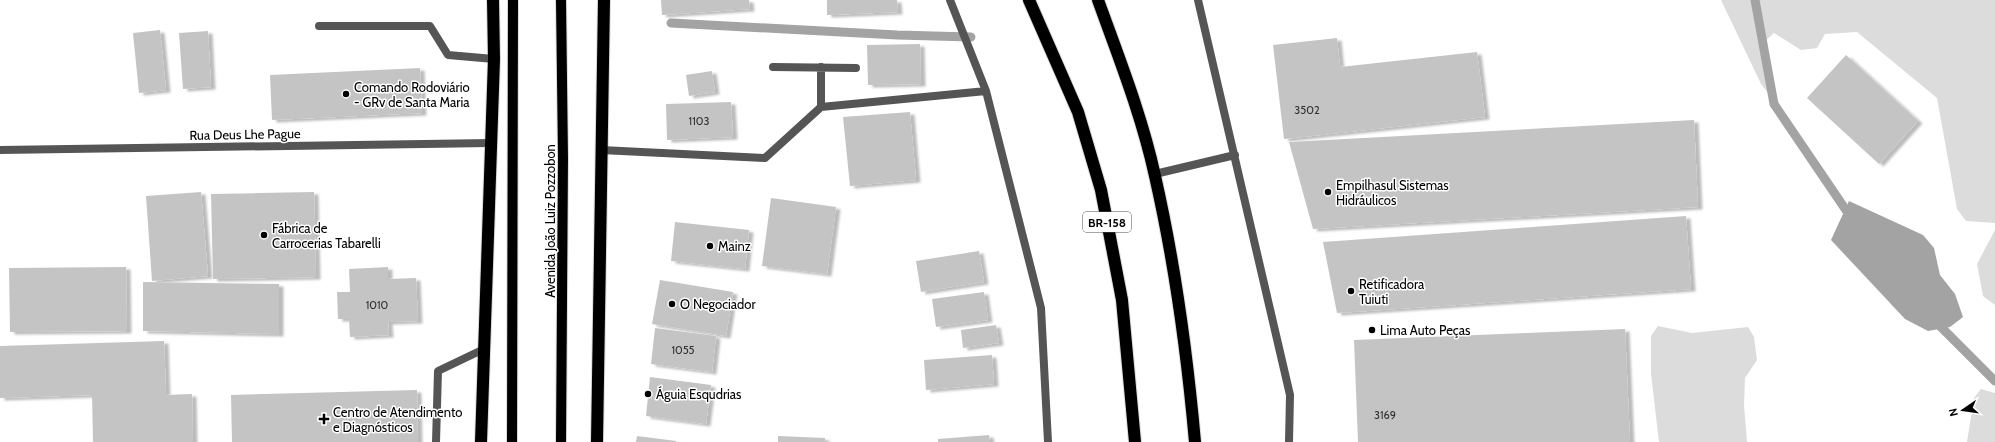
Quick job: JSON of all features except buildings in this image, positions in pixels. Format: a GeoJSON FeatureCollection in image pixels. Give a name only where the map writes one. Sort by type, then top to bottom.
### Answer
{"type":"FeatureCollection","features":[{"type":"Feature","properties":{"kind":"highway"},"geometry":{"type":"LineString","coordinates":[[481,442],[494,59],[493,0]]}},
{"type":"Feature","properties":{"kind":"highway"},"geometry":{"type":"LineString","coordinates":[[597,442],[604,0]]}},
{"type":"Feature","properties":{"kind":"highway","name":"BR-158"},"geometry":{"type":"LineString","coordinates":[[1029,0],[1078,112],[1100,190],[1122,300],[1135,442]]}},
{"type":"Feature","properties":{"kind":"highway"},"geometry":{"type":"LineString","coordinates":[[1098,0],[1132,98],[1155,174],[1176,282],[1190,378],[1195,442]]}},
{"type":"Feature","properties":{"kind":"main road"},"geometry":{"type":"LineString","coordinates":[[512,442],[513,0]]}},
{"type":"Feature","properties":{"kind":"main road","name":"Avenida João Luiz Pozzobon"},"geometry":{"type":"LineString","coordinates":[[561,442],[563,165],[562,0]]}},
{"type":"Feature","properties":{"kind":"street"},"geometry":{"type":"LineString","coordinates":[[950,0],[986,91],[1041,308],[1048,442]]}},
{"type":"Feature","properties":{"kind":"street"},"geometry":{"type":"LineString","coordinates":[[1198,0],[1290,395],[1289,442]]}},
{"type":"Feature","properties":{"kind":"street"},"geometry":{"type":"LineString","coordinates":[[319,26],[430,26],[448,55],[494,59]]}},
{"type":"Feature","properties":{"kind":"street"},"geometry":{"type":"LineString","coordinates":[[773,67],[856,68]]}},
{"type":"Feature","properties":{"kind":"street"},"geometry":{"type":"LineString","coordinates":[[821,67],[821,107]]}},
{"type":"Feature","properties":{"kind":"street"},"geometry":{"type":"LineString","coordinates":[[601,150],[765,158],[821,107],[986,91]]}},
{"type":"Feature","properties":{"kind":"street","name":"Rua Deus Lhe Pague"},"geometry":{"type":"LineString","coordinates":[[0,150],[491,143]]}},
{"type":"Feature","properties":{"kind":"street"},"geometry":{"type":"LineString","coordinates":[[1155,174],[1235,155]]}},
{"type":"Feature","properties":{"kind":"street"},"geometry":{"type":"LineString","coordinates":[[436,442],[438,371],[484,349]]}},
{"type":"Feature","properties":{"kind":"shaded area"},"geometry":{"type":"Polygon","coordinates":[[[1721,0],[1995,0],[1995,223],[1966,221],[1957,209],[1937,98],[1857,32],[1825,34],[1817,48],[1801,50],[1774,33],[1762,44],[1772,98],[1761,84],[1721,0]]]}},
{"type":"Feature","properties":{"kind":"shaded area"},"geometry":{"type":"Polygon","coordinates":[[[1849,201],[1923,235],[1934,248],[1940,275],[1955,294],[1963,317],[1950,327],[1928,331],[1905,319],[1831,240],[1849,201]]]}},
{"type":"Feature","properties":{"kind":"shaded area"},"geometry":{"type":"Polygon","coordinates":[[[1995,230],[1995,305],[1983,296],[1977,264],[1995,230]]]}},
{"type":"Feature","properties":{"kind":"shaded area"},"geometry":{"type":"Polygon","coordinates":[[[1658,326],[1692,333],[1748,327],[1754,337],[1757,360],[1745,378],[1744,405],[1747,442],[1659,442],[1651,374],[1651,336],[1658,326]]]}},
{"type":"Feature","properties":{"kind":"shaded area"},"geometry":{"type":"Polygon","coordinates":[[[1981,389],[1995,393],[1995,442],[1967,442],[1974,398],[1981,389]]]}},
{"type":"Feature","properties":{"kind":"waterway"},"geometry":{"type":"LineString","coordinates":[[1755,0],[1774,104],[1852,219]]}},
{"type":"Feature","properties":{"kind":"waterway"},"geometry":{"type":"LineString","coordinates":[[671,23],[897,35],[971,37]]}},
{"type":"Feature","properties":{"kind":"waterway"},"geometry":{"type":"LineString","coordinates":[[1934,320],[1995,381]]}},
{"type":"Feature","properties":{"kind":"place","name":"Comando Rodoviário - GRv de Santa Maria"},"geometry":{"type":"Point","coordinates":[346,94]}},
{"type":"Feature","properties":{"kind":"place","name":"Empilhasul Sistemas Hidráulicos"},"geometry":{"type":"Point","coordinates":[1328,192]}},
{"type":"Feature","properties":{"kind":"place","name":"Fábrica de Carrocerias Tabarelli"},"geometry":{"type":"Point","coordinates":[264,235]}},
{"type":"Feature","properties":{"kind":"place","name":"Mainz"},"geometry":{"type":"Point","coordinates":[710,246]}},
{"type":"Feature","properties":{"kind":"place","name":"Retificadora Tuiuti"},"geometry":{"type":"Point","coordinates":[1351,291]}},
{"type":"Feature","properties":{"kind":"place","name":"O Negociador"},"geometry":{"type":"Point","coordinates":[672,304]}},
{"type":"Feature","properties":{"kind":"place","name":"Lima Auto Peças"},"geometry":{"type":"Point","coordinates":[1372,330]}},
{"type":"Feature","properties":{"kind":"place","name":"Águia Esqudrias"},"geometry":{"type":"Point","coordinates":[648,394]}},
{"type":"Feature","properties":{"kind":"place","name":"Centro de Atendimento e Diagnósticos"},"geometry":{"type":"Point","coordinates":[324,419]}}]}
